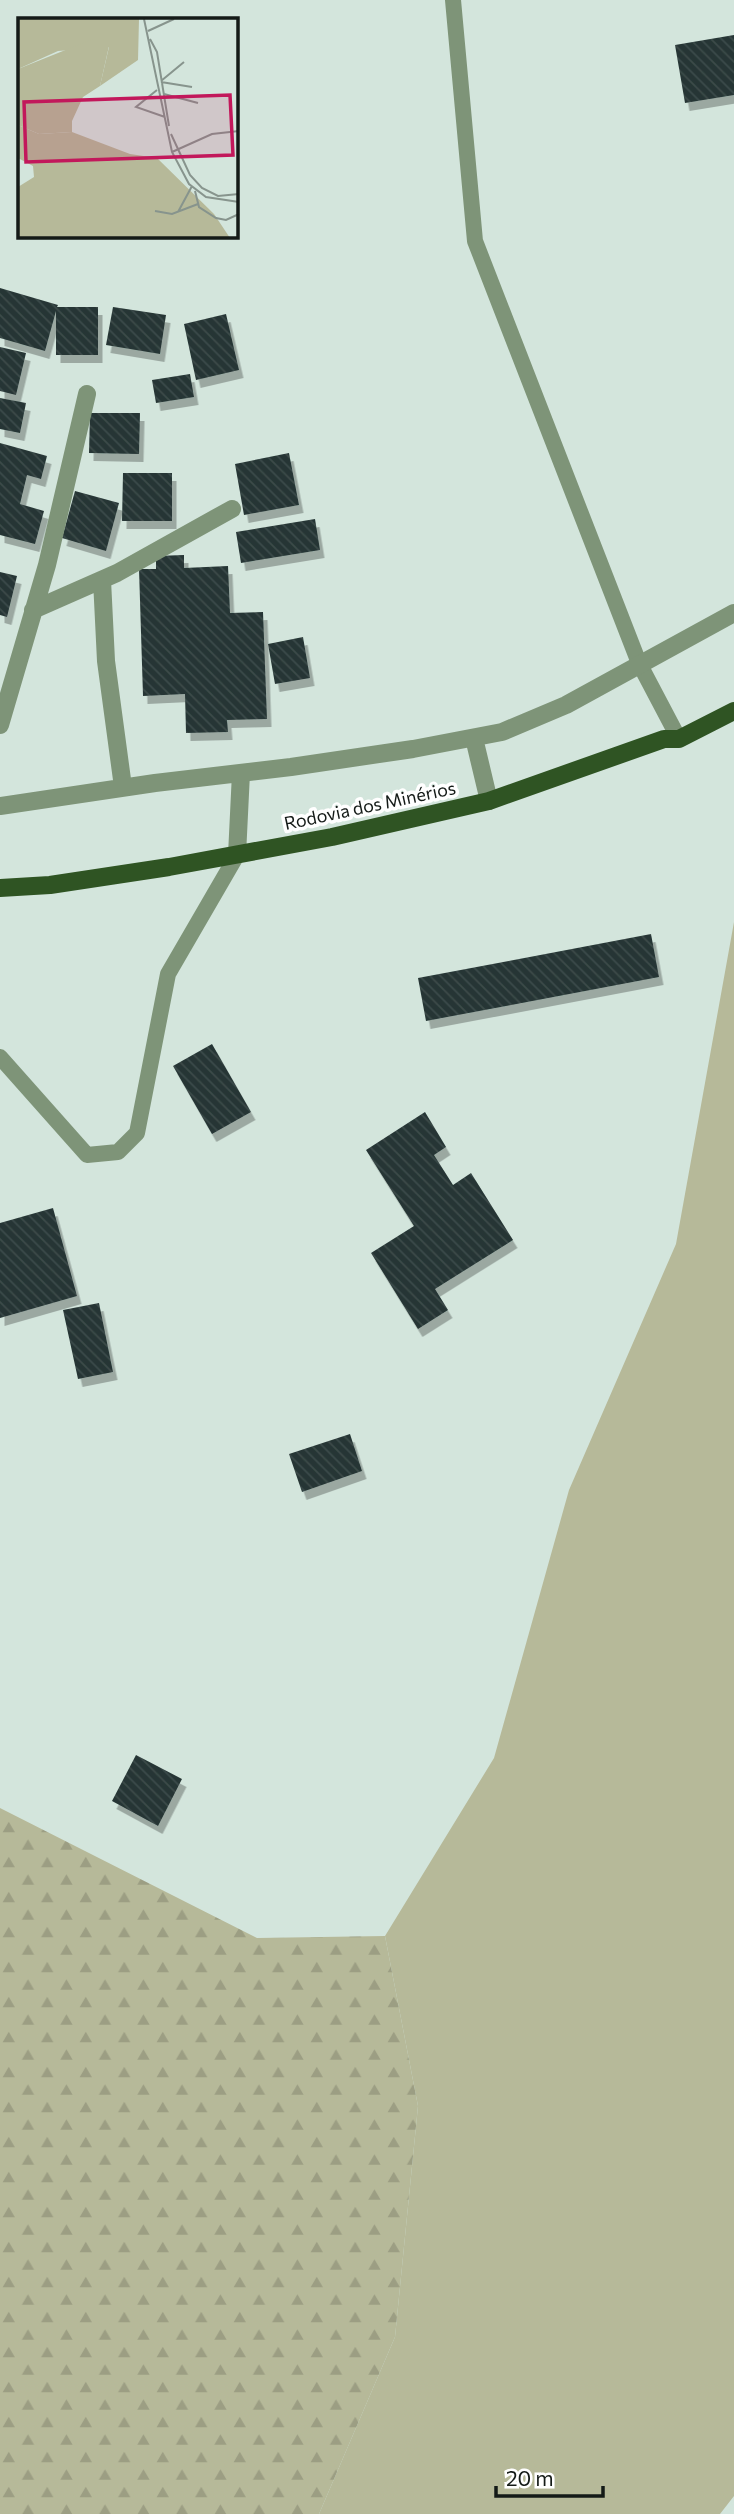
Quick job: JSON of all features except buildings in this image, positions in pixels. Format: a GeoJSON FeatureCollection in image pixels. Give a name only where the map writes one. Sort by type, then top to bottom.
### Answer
{"type":"FeatureCollection","features":[{"type":"Feature","properties":{"kind":"main road","name":"Rodovia dos Minérios"},"geometry":{"type":"LineString","coordinates":[[0,888],[50,886],[237,855],[332,837],[489,801],[664,739],[679,739],[734,711]]}},
{"type":"Feature","properties":{"kind":"street"},"geometry":{"type":"LineString","coordinates":[[0,725],[47,565],[87,394]]}},
{"type":"Feature","properties":{"kind":"street"},"geometry":{"type":"LineString","coordinates":[[33,610],[102,580],[232,509]]}},
{"type":"Feature","properties":{"kind":"street"},"geometry":{"type":"LineString","coordinates":[[102,580],[106,661],[123,788]]}},
{"type":"Feature","properties":{"kind":"street"},"geometry":{"type":"LineString","coordinates":[[0,806],[413,750],[502,732],[566,705],[734,612]]}},
{"type":"Feature","properties":{"kind":"street"},"geometry":{"type":"LineString","coordinates":[[474,738],[489,801]]}},
{"type":"Feature","properties":{"kind":"street"},"geometry":{"type":"LineString","coordinates":[[237,855],[241,773]]}},
{"type":"Feature","properties":{"kind":"lane"},"geometry":{"type":"LineString","coordinates":[[453,0],[475,241],[639,663],[679,739]]}},
{"type":"Feature","properties":{"kind":"lane"},"geometry":{"type":"LineString","coordinates":[[0,1057],[87,1156],[118,1152],[137,1133],[168,974],[237,855]]}},
{"type":"Feature","properties":{"kind":"green space"},"geometry":{"type":"Polygon","coordinates":[[[734,922],[734,2496],[720,2514],[319,2514],[395,2337],[418,2106],[385,1936],[494,1758],[569,1490],[676,1244],[734,922]]]}},
{"type":"Feature","properties":{"kind":"green space"},"geometry":{"type":"Polygon","coordinates":[[[0,1808],[257,1938],[385,1936],[418,2106],[395,2337],[319,2514],[0,2514],[0,1808]]]}}]}
